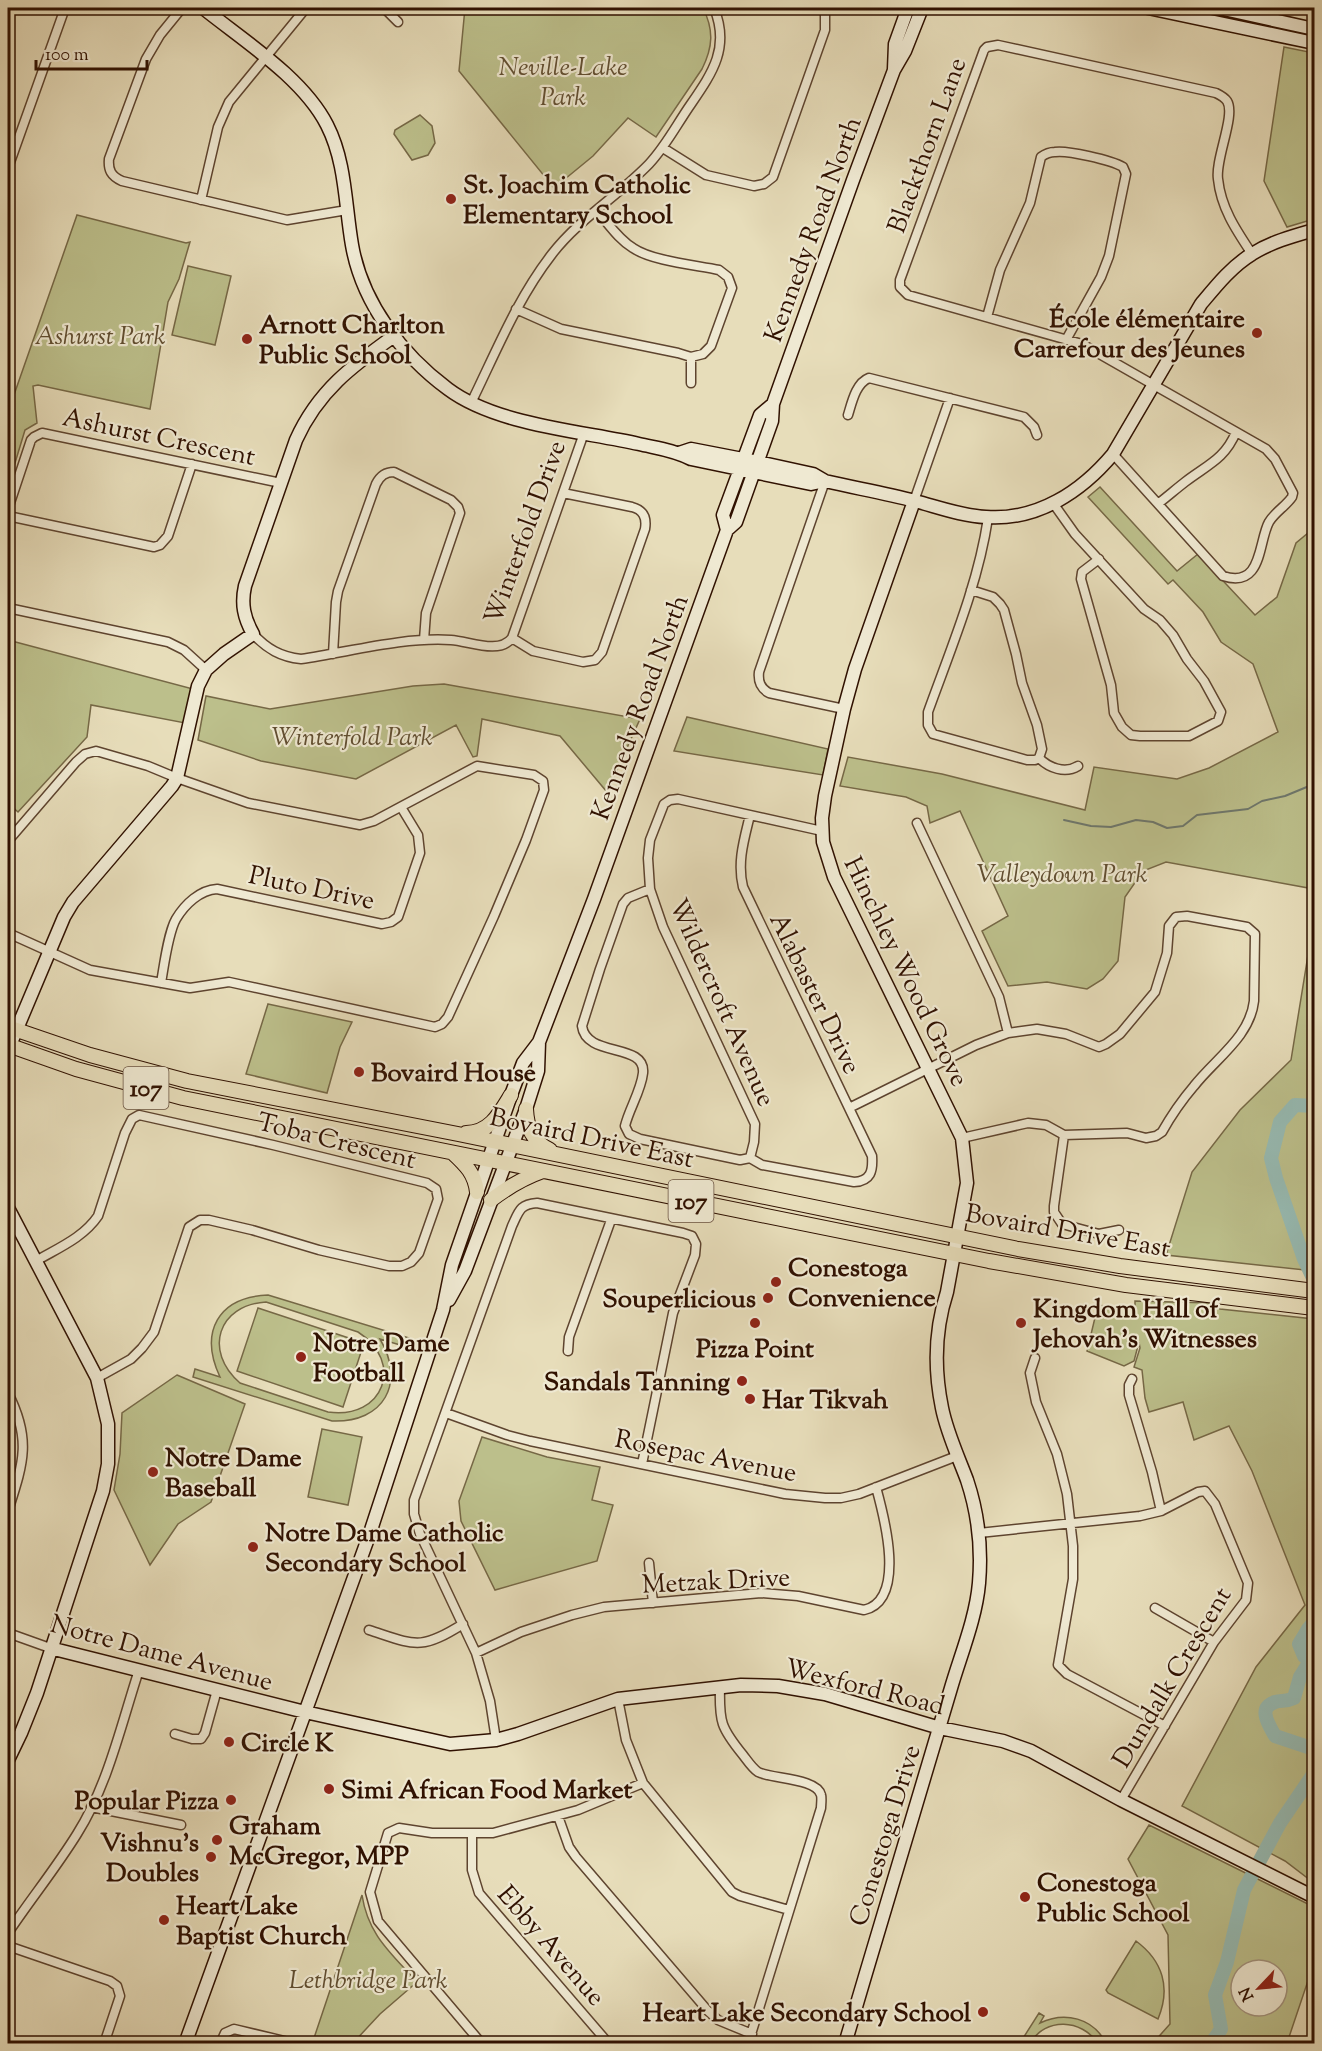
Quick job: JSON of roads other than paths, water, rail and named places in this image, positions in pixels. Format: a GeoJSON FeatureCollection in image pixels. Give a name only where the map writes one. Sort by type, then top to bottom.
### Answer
{"type":"FeatureCollection","features":[{"type":"Feature","properties":{"kind":"main road","name":"Bovaird Drive East"},"geometry":{"type":"LineString","coordinates":[[11,1029],[90,1055],[187,1081],[512,1144],[957,1236],[1120,1266],[1308,1291]]}},
{"type":"Feature","properties":{"kind":"main road","name":"Bovaird Drive East"},"geometry":{"type":"LineString","coordinates":[[8,1047],[76,1069],[183,1098],[954,1254],[1126,1285],[1309,1307]]}},
{"type":"Feature","properties":{"kind":"main road"},"geometry":{"type":"LineString","coordinates":[[458,1134],[475,1133],[487,1127],[495,1120],[511,1095]]}},
{"type":"Feature","properties":{"kind":"main road"},"geometry":{"type":"LineString","coordinates":[[526,1109],[528,1128],[539,1145],[560,1154]]}},
{"type":"Feature","properties":{"kind":"main road"},"geometry":{"type":"LineString","coordinates":[[452,1151],[472,1172],[477,1192]]}},
{"type":"Feature","properties":{"kind":"main road"},"geometry":{"type":"LineString","coordinates":[[491,1200],[514,1183],[545,1171]]}},
{"type":"Feature","properties":{"kind":"street"},"geometry":{"type":"LineString","coordinates":[[8,168],[65,8]]}},
{"type":"Feature","properties":{"kind":"street"},"geometry":{"type":"LineString","coordinates":[[182,8],[160,35],[146,59],[109,159],[108,165],[113,175],[122,181],[286,220],[347,210]]}},
{"type":"Feature","properties":{"kind":"street"},"geometry":{"type":"LineString","coordinates":[[203,8],[307,95],[327,124],[338,153],[357,264],[376,308],[407,352],[450,391],[471,403],[515,418],[679,453],[691,449],[742,465],[813,474],[825,481],[955,512],[988,518],[1019,515],[1053,503],[1077,490],[1096,474],[1113,454],[1201,304],[1229,273],[1252,254],[1289,237],[1314,230]]}},
{"type":"Feature","properties":{"kind":"street"},"geometry":{"type":"LineString","coordinates":[[201,200],[218,127],[230,102],[306,8]]}},
{"type":"Feature","properties":{"kind":"street"},"geometry":{"type":"LineString","coordinates":[[384,8],[398,22]]}},
{"type":"Feature","properties":{"kind":"street"},"geometry":{"type":"LineString","coordinates":[[471,403],[516,309],[538,272],[572,230],[634,179],[663,148],[715,66],[721,46],[721,32],[714,8]]}},
{"type":"Feature","properties":{"kind":"street"},"geometry":{"type":"LineString","coordinates":[[663,148],[706,175],[754,186],[764,184],[773,177],[825,30],[825,13],[819,8]]}},
{"type":"Feature","properties":{"kind":"street","name":"Kennedy Road North"},"geometry":{"type":"LineString","coordinates":[[894,70],[895,44],[908,8]]}},
{"type":"Feature","properties":{"kind":"street","name":"Kennedy Road North"},"geometry":{"type":"LineString","coordinates":[[539,1042],[594,899],[727,531],[736,522],[772,421],[773,404],[853,180],[894,70],[905,51],[922,8]]}},
{"type":"Feature","properties":{"kind":"street"},"geometry":{"type":"LineString","coordinates":[[1148,8],[1314,43]]}},
{"type":"Feature","properties":{"kind":"street"},"geometry":{"type":"LineString","coordinates":[[1219,8],[1314,29]]}},
{"type":"Feature","properties":{"kind":"street","name":"Blackthorn Lane"},"geometry":{"type":"LineString","coordinates":[[1159,503],[1223,576],[1236,577],[1249,572],[1256,566],[1269,523],[1289,502],[1293,493],[1275,459],[1266,449],[1082,344],[908,295],[899,284],[981,55],[987,47],[998,45],[1216,93],[1227,100],[1230,112],[1217,167],[1218,179],[1224,209],[1252,254]]}},
{"type":"Feature","properties":{"kind":"street"},"geometry":{"type":"LineString","coordinates":[[987,317],[1000,270],[1030,203],[1041,157],[1057,151],[1110,161],[1122,167],[1126,174],[1109,256],[1101,277],[1066,340]]}},
{"type":"Feature","properties":{"kind":"street"},"geometry":{"type":"LineString","coordinates":[[516,309],[561,329],[691,357],[703,354],[711,346],[732,288],[728,278],[719,270],[648,255],[634,249],[621,238],[597,210]]}},
{"type":"Feature","properties":{"kind":"street"},"geometry":{"type":"LineString","coordinates":[[8,1047],[11,1029],[73,902],[177,778],[198,686],[206,670],[253,634],[244,611],[244,592],[298,435],[316,403],[340,377],[394,336]]}},
{"type":"Feature","properties":{"kind":"street"},"geometry":{"type":"LineString","coordinates":[[691,357],[691,383]]}},
{"type":"Feature","properties":{"kind":"street"},"geometry":{"type":"LineString","coordinates":[[848,415],[853,398],[862,382],[866,379],[877,380],[1024,417],[1034,427],[1037,435]]}},
{"type":"Feature","properties":{"kind":"street"},"geometry":{"type":"LineString","coordinates":[[915,501],[950,398]]}},
{"type":"Feature","properties":{"kind":"street","name":"Kennedy Road North"},"geometry":{"type":"LineString","coordinates":[[727,531],[723,515],[760,415],[773,404]]}},
{"type":"Feature","properties":{"kind":"street"},"geometry":{"type":"LineString","coordinates":[[1113,454],[1159,503],[1212,465],[1231,445],[1236,432]]}},
{"type":"Feature","properties":{"kind":"street","name":"Winterfold Drive"},"geometry":{"type":"LineString","coordinates":[[253,634],[266,647],[285,656],[301,659],[424,640],[453,640],[498,646],[505,644],[512,638],[584,433]]}},
{"type":"Feature","properties":{"kind":"street","name":"Ashurst Crescent"},"geometry":{"type":"LineString","coordinates":[[8,509],[28,445],[37,435],[48,434],[281,483]]}},
{"type":"Feature","properties":{"kind":"street"},"geometry":{"type":"LineString","coordinates":[[8,516],[154,547],[160,545],[168,536],[192,464]]}},
{"type":"Feature","properties":{"kind":"street"},"geometry":{"type":"LineString","coordinates":[[333,654],[336,602],[342,579],[376,484],[382,475],[390,472],[451,500],[460,513],[426,613],[424,640]]}},
{"type":"Feature","properties":{"kind":"street"},"geometry":{"type":"LineString","coordinates":[[825,481],[759,672],[758,681],[763,690],[769,693],[844,709]]}},
{"type":"Feature","properties":{"kind":"street"},"geometry":{"type":"LineString","coordinates":[[512,638],[534,651],[583,662],[599,657],[606,641],[645,529],[646,519],[638,509],[563,493]]}},
{"type":"Feature","properties":{"kind":"street","name":"Hinchley Wood Grove"},"geometry":{"type":"LineString","coordinates":[[915,501],[855,669],[825,796],[822,831],[825,854],[834,877],[962,1138],[968,1183],[954,1254]]}},
{"type":"Feature","properties":{"kind":"street"},"geometry":{"type":"LineString","coordinates":[[1053,503],[1075,534],[1099,559],[1144,609],[1160,620],[1173,634],[1221,712],[1218,721],[1189,735],[1131,735],[1122,727],[1114,713],[1111,685],[1081,579],[1082,572],[1099,559]]}},
{"type":"Feature","properties":{"kind":"street"},"geometry":{"type":"LineString","coordinates":[[988,518],[983,551],[928,712],[928,725],[933,734],[1027,760],[1039,758]]}},
{"type":"Feature","properties":{"kind":"street"},"geometry":{"type":"LineString","coordinates":[[971,590],[993,597],[1004,610],[1022,683],[1037,725],[1042,749],[1039,758]]}},
{"type":"Feature","properties":{"kind":"street"},"geometry":{"type":"LineString","coordinates":[[8,608],[168,642],[184,650],[206,670]]}},
{"type":"Feature","properties":{"kind":"street"},"geometry":{"type":"LineString","coordinates":[[8,841],[76,762],[85,754],[96,751],[148,766],[248,803],[343,824],[367,823],[477,766],[534,774],[543,781],[544,790],[526,840],[460,992],[448,1017],[442,1024],[435,1027],[229,982],[190,988],[90,970],[8,933]]}},
{"type":"Feature","properties":{"kind":"street"},"geometry":{"type":"LineString","coordinates":[[1039,758],[1052,767],[1071,770],[1078,766]]}},
{"type":"Feature","properties":{"kind":"street","name":"Wildercroft Avenue"},"geometry":{"type":"LineString","coordinates":[[750,1158],[756,1135],[755,1124],[663,927],[650,889],[649,845],[657,818],[666,802],[678,799],[822,831]]}},
{"type":"Feature","properties":{"kind":"street","name":"Pluto Drive"},"geometry":{"type":"LineString","coordinates":[[161,983],[176,919],[196,896],[206,890],[217,889],[382,924],[398,917],[420,853],[418,835],[401,807]]}},
{"type":"Feature","properties":{"kind":"street","name":"Alabaster Drive"},"geometry":{"type":"LineString","coordinates":[[750,815],[741,854],[740,871],[743,887],[872,1156],[872,1172],[862,1181],[854,1182],[762,1164],[750,1158]]}},
{"type":"Feature","properties":{"kind":"street"},"geometry":{"type":"LineString","coordinates":[[917,823],[999,997],[1008,1033]]}},
{"type":"Feature","properties":{"kind":"street"},"geometry":{"type":"LineString","coordinates":[[650,889],[628,898],[623,904],[582,1026],[583,1033],[588,1040],[634,1056],[642,1065],[643,1074],[625,1126],[628,1134],[740,1160],[750,1158]]}},
{"type":"Feature","properties":{"kind":"street"},"geometry":{"type":"LineString","coordinates":[[849,1108],[976,1045],[1008,1033],[1037,1029],[1066,1034],[1099,1047],[1106,1044],[1120,1034],[1155,992],[1167,952],[1169,926],[1172,920],[1179,916],[1246,927],[1255,934],[1253,1011],[1246,1026],[1193,1087],[1162,1132],[1146,1138],[1127,1133],[1064,1135],[1046,1125],[1028,1123],[962,1138]]}},
{"type":"Feature","properties":{"kind":"street"},"geometry":{"type":"LineString","coordinates":[[185,2043],[370,1533],[443,1310],[452,1265],[511,1095],[523,1063],[539,1042]]}},
{"type":"Feature","properties":{"kind":"street"},"geometry":{"type":"LineString","coordinates":[[443,1310],[465,1271],[526,1109],[538,1071],[539,1042]]}},
{"type":"Feature","properties":{"kind":"street","name":"Toba Crescent"},"geometry":{"type":"LineString","coordinates":[[36,1261],[80,1236],[98,1216],[126,1133],[132,1119],[139,1115],[284,1147],[427,1184],[436,1189],[438,1199],[419,1253],[411,1262],[402,1266],[389,1266],[319,1250],[209,1220],[193,1223],[189,1227],[154,1332],[131,1359],[97,1378]]}},
{"type":"Feature","properties":{"kind":"street"},"geometry":{"type":"LineString","coordinates":[[1064,1135],[1053,1212],[1056,1218],[1062,1224],[1099,1234],[1119,1230]]}},
{"type":"Feature","properties":{"kind":"street"},"geometry":{"type":"LineString","coordinates":[[496,1740],[490,1701],[477,1653],[420,1534],[414,1514],[414,1500],[512,1226],[522,1206],[537,1203],[683,1233],[692,1236],[696,1244],[695,1255],[673,1313],[642,1464]]}},
{"type":"Feature","properties":{"kind":"street"},"geometry":{"type":"LineString","coordinates":[[8,1208],[97,1378],[108,1424],[108,1464],[103,1491],[25,1723],[8,1760]]}},
{"type":"Feature","properties":{"kind":"street"},"geometry":{"type":"LineString","coordinates":[[568,1351],[569,1337],[611,1220]]}},
{"type":"Feature","properties":{"kind":"street","name":"Conestoga Drive"},"geometry":{"type":"LineString","coordinates":[[845,2043],[940,1728],[979,1586],[979,1533],[968,1482],[942,1410],[937,1384],[936,1358],[942,1306],[954,1254]]}},
{"type":"Feature","properties":{"kind":"street"},"geometry":{"type":"LineString","coordinates":[[1035,1358],[1030,1373],[1036,1402],[1057,1454],[1067,1494],[1073,1546],[1073,1579],[1058,1665],[1068,1674],[1165,1726]]}},
{"type":"Feature","properties":{"kind":"street"},"geometry":{"type":"LineString","coordinates":[[1132,1379],[1128,1386],[1129,1395],[1161,1511]]}},
{"type":"Feature","properties":{"kind":"street"},"geometry":{"type":"LineString","coordinates":[[8,1394],[23,1435],[24,1450],[20,1473],[8,1511]]}},
{"type":"Feature","properties":{"kind":"street","name":"Rosepac Avenue"},"geometry":{"type":"LineString","coordinates":[[446,1413],[507,1436],[785,1494],[841,1497],[859,1494],[957,1456]]}},
{"type":"Feature","properties":{"kind":"street","name":"Metzak Drive"},"geometry":{"type":"LineString","coordinates":[[477,1653],[521,1632],[604,1607],[761,1593],[798,1596],[864,1610],[874,1608],[880,1602],[888,1578],[890,1553],[886,1524],[876,1487]]}},
{"type":"Feature","properties":{"kind":"street","name":"Dundalk Crescent"},"geometry":{"type":"LineString","coordinates":[[979,1533],[1140,1516],[1161,1511],[1198,1492],[1205,1491],[1215,1504],[1248,1583],[1246,1600],[1214,1642],[1121,1800]]}},
{"type":"Feature","properties":{"kind":"street"},"geometry":{"type":"LineString","coordinates":[[649,1563],[653,1603]]}},
{"type":"Feature","properties":{"kind":"street"},"geometry":{"type":"LineString","coordinates":[[1155,1608],[1214,1642]]}},
{"type":"Feature","properties":{"kind":"street"},"geometry":{"type":"LineString","coordinates":[[369,1630],[412,1644],[440,1638],[463,1624]]}},
{"type":"Feature","properties":{"kind":"street","name":"Notre Dame Avenue"},"geometry":{"type":"LineString","coordinates":[[8,1633],[51,1648],[306,1712]]}},
{"type":"Feature","properties":{"kind":"street"},"geometry":{"type":"LineString","coordinates":[[8,1933],[77,1834],[91,1807],[115,1744],[139,1670]]}},
{"type":"Feature","properties":{"kind":"street","name":"Wexford Road"},"geometry":{"type":"LineString","coordinates":[[306,1712],[450,1743],[496,1740],[532,1730],[576,1712],[618,1699],[741,1685],[778,1686],[825,1694],[940,1728],[1003,1741],[1031,1751],[1121,1800],[1314,1897]]}},
{"type":"Feature","properties":{"kind":"street"},"geometry":{"type":"LineString","coordinates":[[720,1687],[719,1707],[722,1725],[757,1771],[806,1783],[817,1788],[821,1795],[821,1808],[748,2043]]}},
{"type":"Feature","properties":{"kind":"street"},"geometry":{"type":"LineString","coordinates":[[175,1734],[192,1739],[201,1738],[205,1733],[217,1690]]}},
{"type":"Feature","properties":{"kind":"street"},"geometry":{"type":"LineString","coordinates":[[618,1699],[626,1740],[643,1783],[732,1892],[789,1910]]}},
{"type":"Feature","properties":{"kind":"street"},"geometry":{"type":"LineString","coordinates":[[482,2043],[378,1921],[370,1892],[388,1833],[399,1828],[432,1833],[502,1831],[578,1810],[643,1783]]}},
{"type":"Feature","properties":{"kind":"street"},"geometry":{"type":"LineString","coordinates":[[91,1807],[182,1825]]}},
{"type":"Feature","properties":{"kind":"street"},"geometry":{"type":"LineString","coordinates":[[558,1816],[569,1847],[576,1857],[708,2011],[718,2020],[752,2034]]}},
{"type":"Feature","properties":{"kind":"street","name":"Ebby Avenue"},"geometry":{"type":"LineString","coordinates":[[472,1833],[472,1870],[479,1893],[609,2043]]}},
{"type":"Feature","properties":{"kind":"street"},"geometry":{"type":"LineString","coordinates":[[8,1947],[110,1981],[117,1986],[120,1996],[104,2043]]}},
{"type":"Feature","properties":{"kind":"street"},"geometry":{"type":"LineString","coordinates":[[220,2043],[228,2031],[239,2029],[297,2043]]}},
{"type":"Feature","properties":{"kind":"waterway"},"geometry":{"type":"LineString","coordinates":[[1064,820],[1091,826],[1111,827],[1136,820],[1153,822],[1167,828],[1183,826],[1197,815],[1248,809],[1262,801],[1285,796],[1314,784]]}},
{"type":"Feature","properties":{"kind":"waterway"},"geometry":{"type":"LineString","coordinates":[[1314,1106],[1295,1105],[1280,1122],[1271,1158],[1304,1259],[1314,1280]]}},
{"type":"Feature","properties":{"kind":"waterway"},"geometry":{"type":"LineString","coordinates":[[1314,1622],[1299,1644],[1304,1656],[1310,1661],[1300,1677],[1294,1698],[1275,1702],[1267,1708],[1266,1712],[1275,1736],[1314,1749]]}},
{"type":"Feature","properties":{"kind":"waterway"},"geometry":{"type":"LineString","coordinates":[[1205,2044],[1213,2041],[1221,2029],[1215,1995],[1227,1962],[1244,1890],[1280,1823],[1314,1773]]}},
{"type":"Feature","properties":{"kind":"place","name":"St. Joachim Catholic Elementary School"},"geometry":{"type":"Point","coordinates":[451,199]}},
{"type":"Feature","properties":{"kind":"place","name":"École élémentaire Carrefour des Jeunes"},"geometry":{"type":"Point","coordinates":[1257,333]}},
{"type":"Feature","properties":{"kind":"place","name":"Arnott Charlton Public School"},"geometry":{"type":"Point","coordinates":[247,339]}},
{"type":"Feature","properties":{"kind":"place","name":"Bovaird House"},"geometry":{"type":"Point","coordinates":[359,1072]}},
{"type":"Feature","properties":{"kind":"place","name":"Conestoga Convenience"},"geometry":{"type":"Point","coordinates":[776,1282]}},
{"type":"Feature","properties":{"kind":"place","name":"Souperlicious"},"geometry":{"type":"Point","coordinates":[768,1298]}},
{"type":"Feature","properties":{"kind":"place","name":"Pizza Point"},"geometry":{"type":"Point","coordinates":[755,1323]}},
{"type":"Feature","properties":{"kind":"place","name":"Kingdom Hall of Jehovah's Witnesses"},"geometry":{"type":"Point","coordinates":[1021,1323]}},
{"type":"Feature","properties":{"kind":"place","name":"Notre Dame Football"},"geometry":{"type":"Point","coordinates":[301,1357]}},
{"type":"Feature","properties":{"kind":"place","name":"Sandals Tanning"},"geometry":{"type":"Point","coordinates":[742,1381]}},
{"type":"Feature","properties":{"kind":"place","name":"Har Tikvah"},"geometry":{"type":"Point","coordinates":[750,1399]}},
{"type":"Feature","properties":{"kind":"place","name":"Notre Dame Baseball"},"geometry":{"type":"Point","coordinates":[153,1472]}},
{"type":"Feature","properties":{"kind":"place","name":"Notre Dame Catholic Secondary School"},"geometry":{"type":"Point","coordinates":[253,1547]}},
{"type":"Feature","properties":{"kind":"place","name":"Circle K"},"geometry":{"type":"Point","coordinates":[229,1742]}},
{"type":"Feature","properties":{"kind":"place","name":"Simi African Food Market"},"geometry":{"type":"Point","coordinates":[329,1789]}},
{"type":"Feature","properties":{"kind":"place","name":"Popular Pizza"},"geometry":{"type":"Point","coordinates":[231,1800]}},
{"type":"Feature","properties":{"kind":"place","name":"Graham McGregor, MPP"},"geometry":{"type":"Point","coordinates":[217,1840]}},
{"type":"Feature","properties":{"kind":"place","name":"Vishnu's Doubles"},"geometry":{"type":"Point","coordinates":[211,1857]}},
{"type":"Feature","properties":{"kind":"place","name":"Conestoga Public School"},"geometry":{"type":"Point","coordinates":[1025,1897]}},
{"type":"Feature","properties":{"kind":"place","name":"Heart Lake Baptist Church"},"geometry":{"type":"Point","coordinates":[164,1920]}},
{"type":"Feature","properties":{"kind":"place","name":"Heart Lake Secondary School"},"geometry":{"type":"Point","coordinates":[983,2012]}},
{"type":"Feature","properties":{"kind":"park label","name":"Neville-Lake Park"},"geometry":{"type":"Point","coordinates":[563,81]}},
{"type":"Feature","properties":{"kind":"park label","name":"Ashurst Park"},"geometry":{"type":"Point","coordinates":[100,335]}},
{"type":"Feature","properties":{"kind":"park label","name":"Winterfold Park"},"geometry":{"type":"Point","coordinates":[352,736]}},
{"type":"Feature","properties":{"kind":"park label","name":"Valleydown Park"},"geometry":{"type":"Point","coordinates":[1062,873]}},
{"type":"Feature","properties":{"kind":"park label","name":"Lethbridge Park"},"geometry":{"type":"Point","coordinates":[368,1979]}}]}
